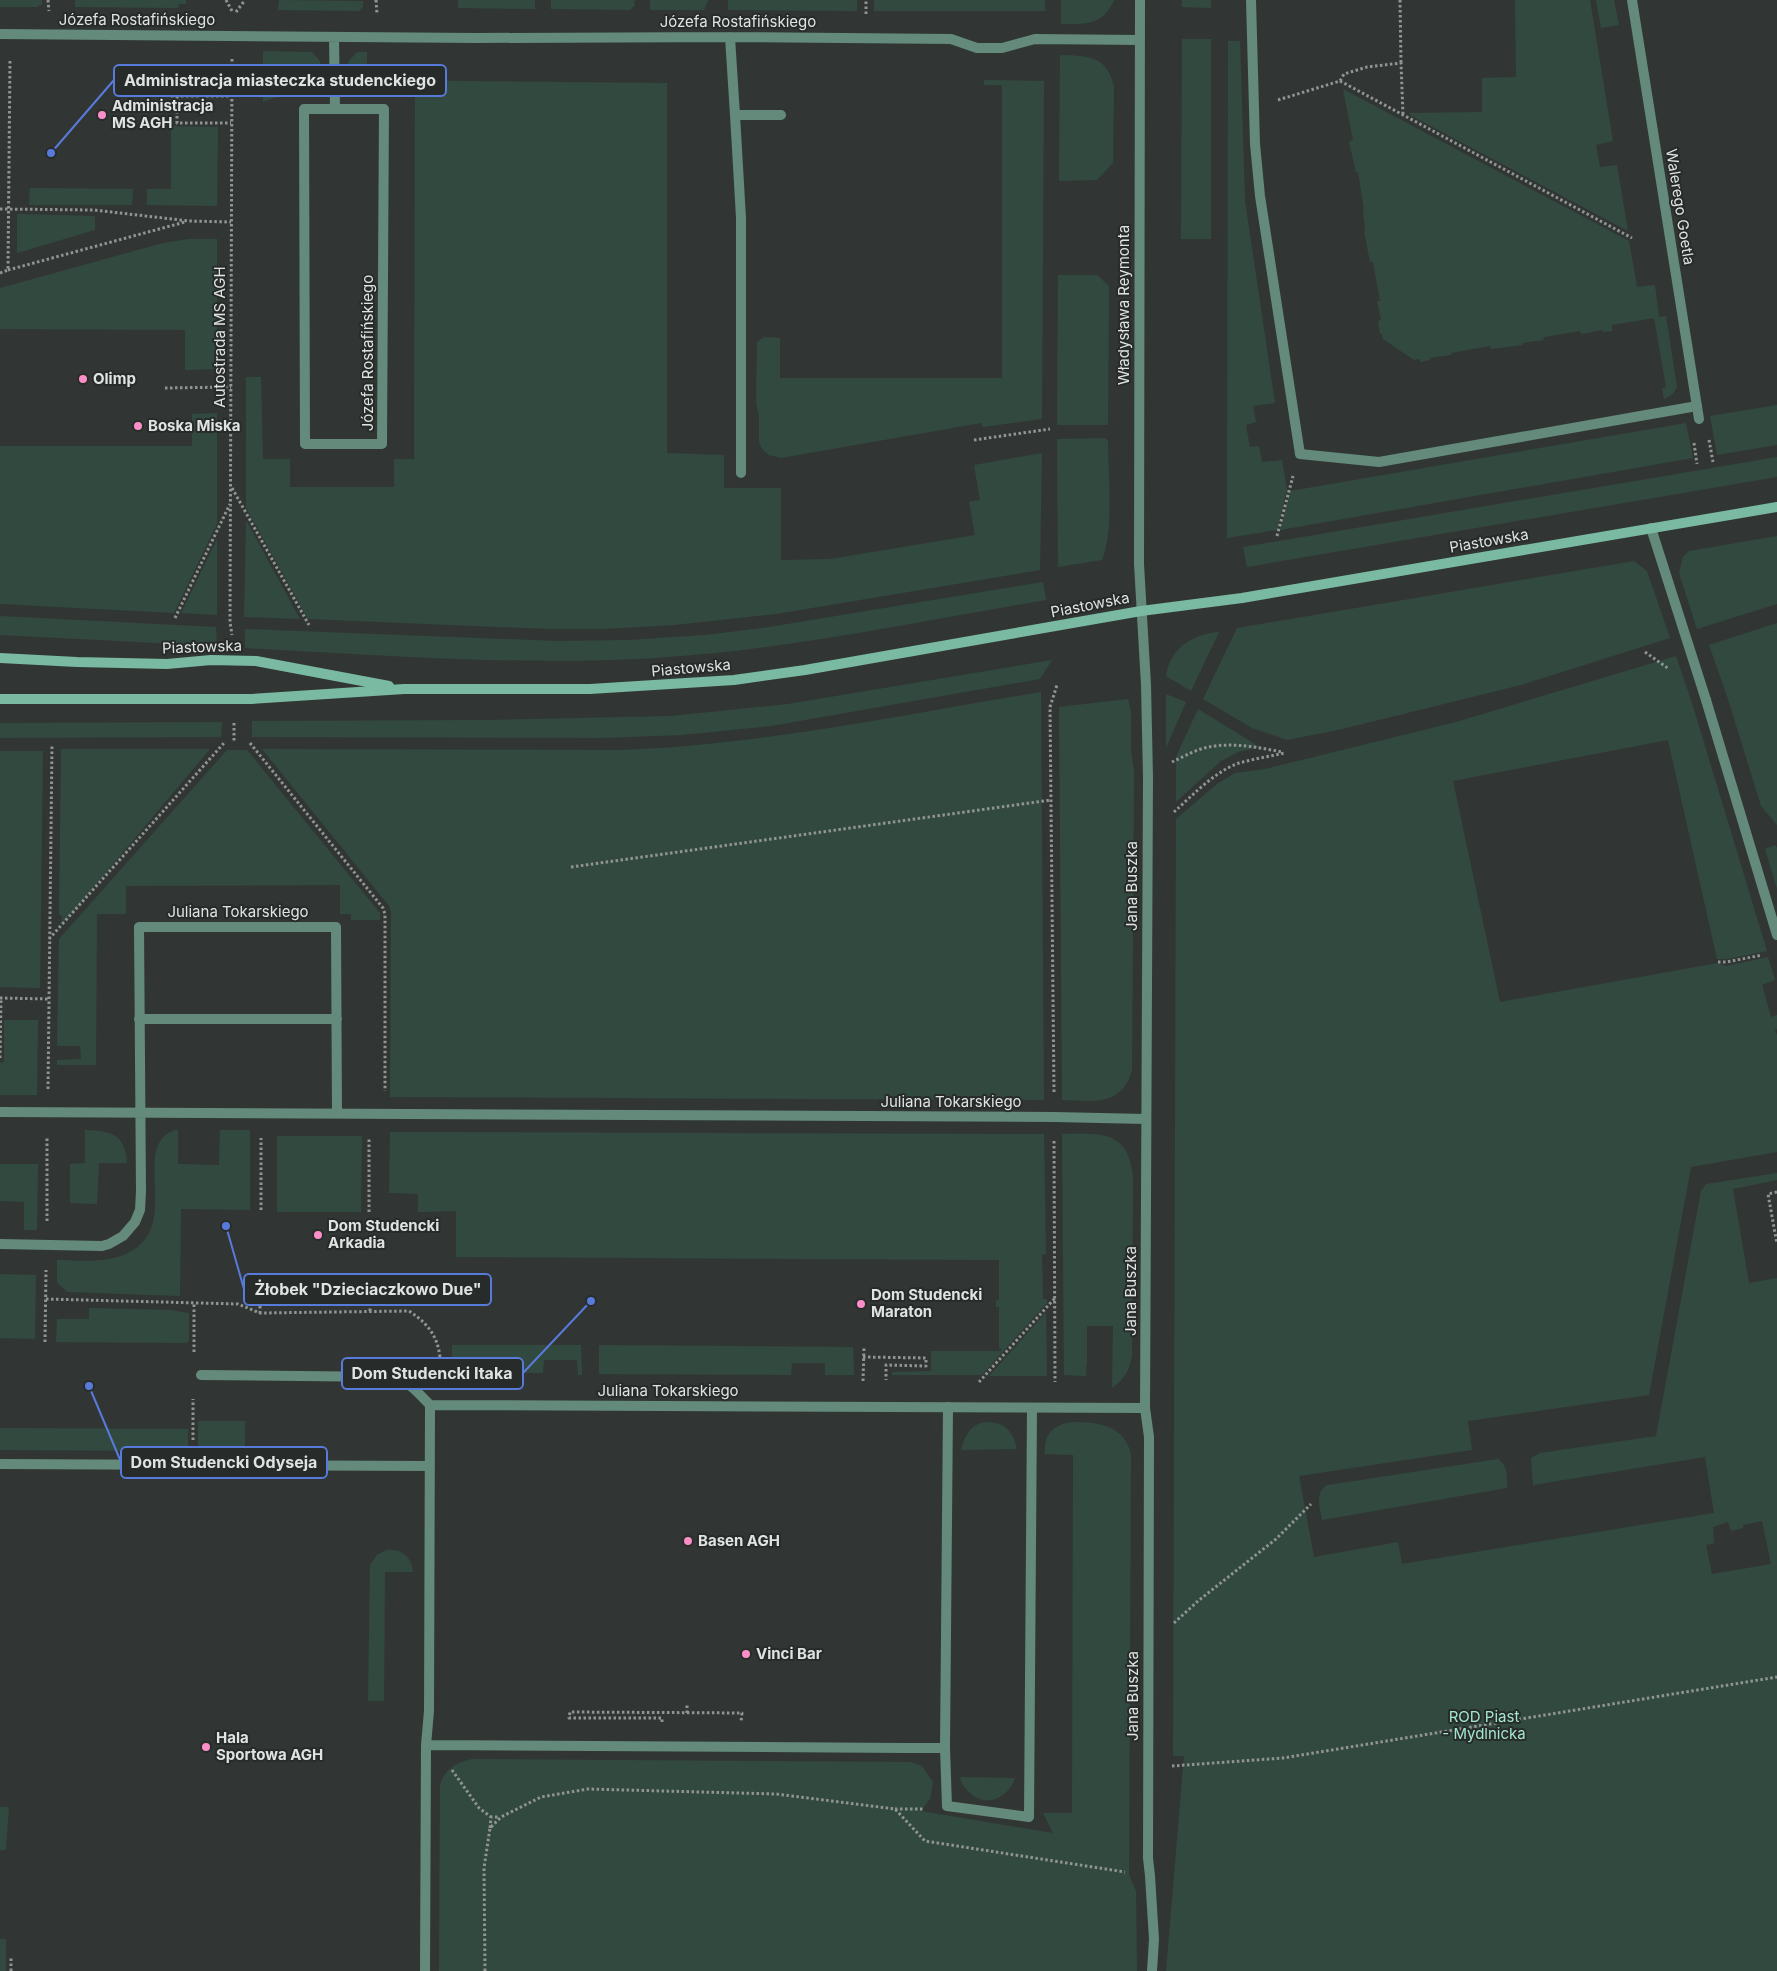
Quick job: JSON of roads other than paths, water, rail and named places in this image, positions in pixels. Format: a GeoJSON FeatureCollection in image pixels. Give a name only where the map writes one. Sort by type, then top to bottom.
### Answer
{"type":"FeatureCollection","features":[{"type":"Feature","properties":{"kind":"street","name":"Władysława Reymonta"},"geometry":{"type":"LineString","coordinates":[[1140,0],[1139,564],[1141,611]]}},
{"type":"Feature","properties":{"kind":"street"},"geometry":{"type":"LineString","coordinates":[[1252,0],[1255,144],[1260,196],[1300,454],[1379,462],[1697,406]]}},
{"type":"Feature","properties":{"kind":"street","name":"Walerego Goetla"},"geometry":{"type":"LineString","coordinates":[[1632,0],[1699,419]]}},
{"type":"Feature","properties":{"kind":"street","name":"Józefa Rostafińskiego"},"geometry":{"type":"LineString","coordinates":[[0,34],[951,39],[977,48],[1002,48],[1034,39],[1140,40]]}},
{"type":"Feature","properties":{"kind":"street"},"geometry":{"type":"LineString","coordinates":[[334,37],[335,109]]}},
{"type":"Feature","properties":{"kind":"street"},"geometry":{"type":"LineString","coordinates":[[730,37],[741,218],[741,473]]}},
{"type":"Feature","properties":{"kind":"street","name":"Józefa Rostafińskiego"},"geometry":{"type":"LineString","coordinates":[[304,109],[335,109],[384,109],[382,444],[305,444],[304,109]]}},
{"type":"Feature","properties":{"kind":"street"},"geometry":{"type":"LineString","coordinates":[[735,115],[780,115]]}},
{"type":"Feature","properties":{"kind":"street","name":"Piastowska"},"geometry":{"type":"LineString","coordinates":[[0,699],[251,699],[404,689],[590,690],[734,680],[805,670],[1141,611],[1242,598],[1777,507]]}},
{"type":"Feature","properties":{"kind":"street"},"geometry":{"type":"LineString","coordinates":[[1651,528],[1706,700],[1777,935]]}},
{"type":"Feature","properties":{"kind":"street","name":"Jana Buszka"},"geometry":{"type":"LineString","coordinates":[[1141,611],[1146,684],[1148,777],[1145,1408],[1149,1437],[1148,1849],[1154,1939],[1152,1971]]}},
{"type":"Feature","properties":{"kind":"street","name":"Piastowska"},"geometry":{"type":"LineString","coordinates":[[0,658],[167,664],[211,660],[256,661],[404,689]]}},
{"type":"Feature","properties":{"kind":"street","name":"Juliana Tokarskiego"},"geometry":{"type":"LineString","coordinates":[[0,1244],[102,1246],[123,1236],[134,1222],[140,1210],[139,927],[336,926],[337,1113]]}},
{"type":"Feature","properties":{"kind":"street"},"geometry":{"type":"LineString","coordinates":[[139,1019],[336,1020]]}},
{"type":"Feature","properties":{"kind":"street","name":"Juliana Tokarskiego"},"geometry":{"type":"LineString","coordinates":[[0,1112],[1146,1119]]}},
{"type":"Feature","properties":{"kind":"street"},"geometry":{"type":"LineString","coordinates":[[201,1375],[393,1377],[399,1378],[410,1386],[430,1405],[430,1745],[425,1971]]}},
{"type":"Feature","properties":{"kind":"street","name":"Juliana Tokarskiego"},"geometry":{"type":"LineString","coordinates":[[430,1405],[1145,1408]]}},
{"type":"Feature","properties":{"kind":"street"},"geometry":{"type":"LineString","coordinates":[[948,1407],[945,1748],[947,1806],[1030,1817],[1032,1408]]}},
{"type":"Feature","properties":{"kind":"street"},"geometry":{"type":"LineString","coordinates":[[0,1464],[430,1466]]}},
{"type":"Feature","properties":{"kind":"street"},"geometry":{"type":"LineString","coordinates":[[430,1745],[945,1748]]}},
{"type":"Feature","properties":{"kind":"place","name":"Administracja MS AGH"},"geometry":{"type":"Point","coordinates":[102,115]}},
{"type":"Feature","properties":{"kind":"place","name":"Administracja miasteczka studenckiego"},"geometry":{"type":"Point","coordinates":[51,153]}},
{"type":"Feature","properties":{"kind":"place","name":"Olimp"},"geometry":{"type":"Point","coordinates":[83,379]}},
{"type":"Feature","properties":{"kind":"place","name":"Boska Miska"},"geometry":{"type":"Point","coordinates":[138,426]}},
{"type":"Feature","properties":{"kind":"place","name":"Żłobek \"Dzieciaczkowo Due\""},"geometry":{"type":"Point","coordinates":[226,1226]}},
{"type":"Feature","properties":{"kind":"place","name":"Dom Studencki Arkadia"},"geometry":{"type":"Point","coordinates":[318,1235]}},
{"type":"Feature","properties":{"kind":"place","name":"Dom Studencki Itaka"},"geometry":{"type":"Point","coordinates":[591,1301]}},
{"type":"Feature","properties":{"kind":"place","name":"Dom Studencki Maraton"},"geometry":{"type":"Point","coordinates":[861,1304]}},
{"type":"Feature","properties":{"kind":"place","name":"Dom Studencki Odyseja"},"geometry":{"type":"Point","coordinates":[89,1386]}},
{"type":"Feature","properties":{"kind":"place","name":"Basen AGH"},"geometry":{"type":"Point","coordinates":[688,1541]}},
{"type":"Feature","properties":{"kind":"place","name":"Vinci Bar"},"geometry":{"type":"Point","coordinates":[746,1654]}},
{"type":"Feature","properties":{"kind":"place","name":"Hala Sportowa AGH"},"geometry":{"type":"Point","coordinates":[206,1747]}},
{"type":"Feature","properties":{"kind":"park label","name":"ROD Piast - Mydlnicka"},"geometry":{"type":"Point","coordinates":[1484,1726]}}]}
